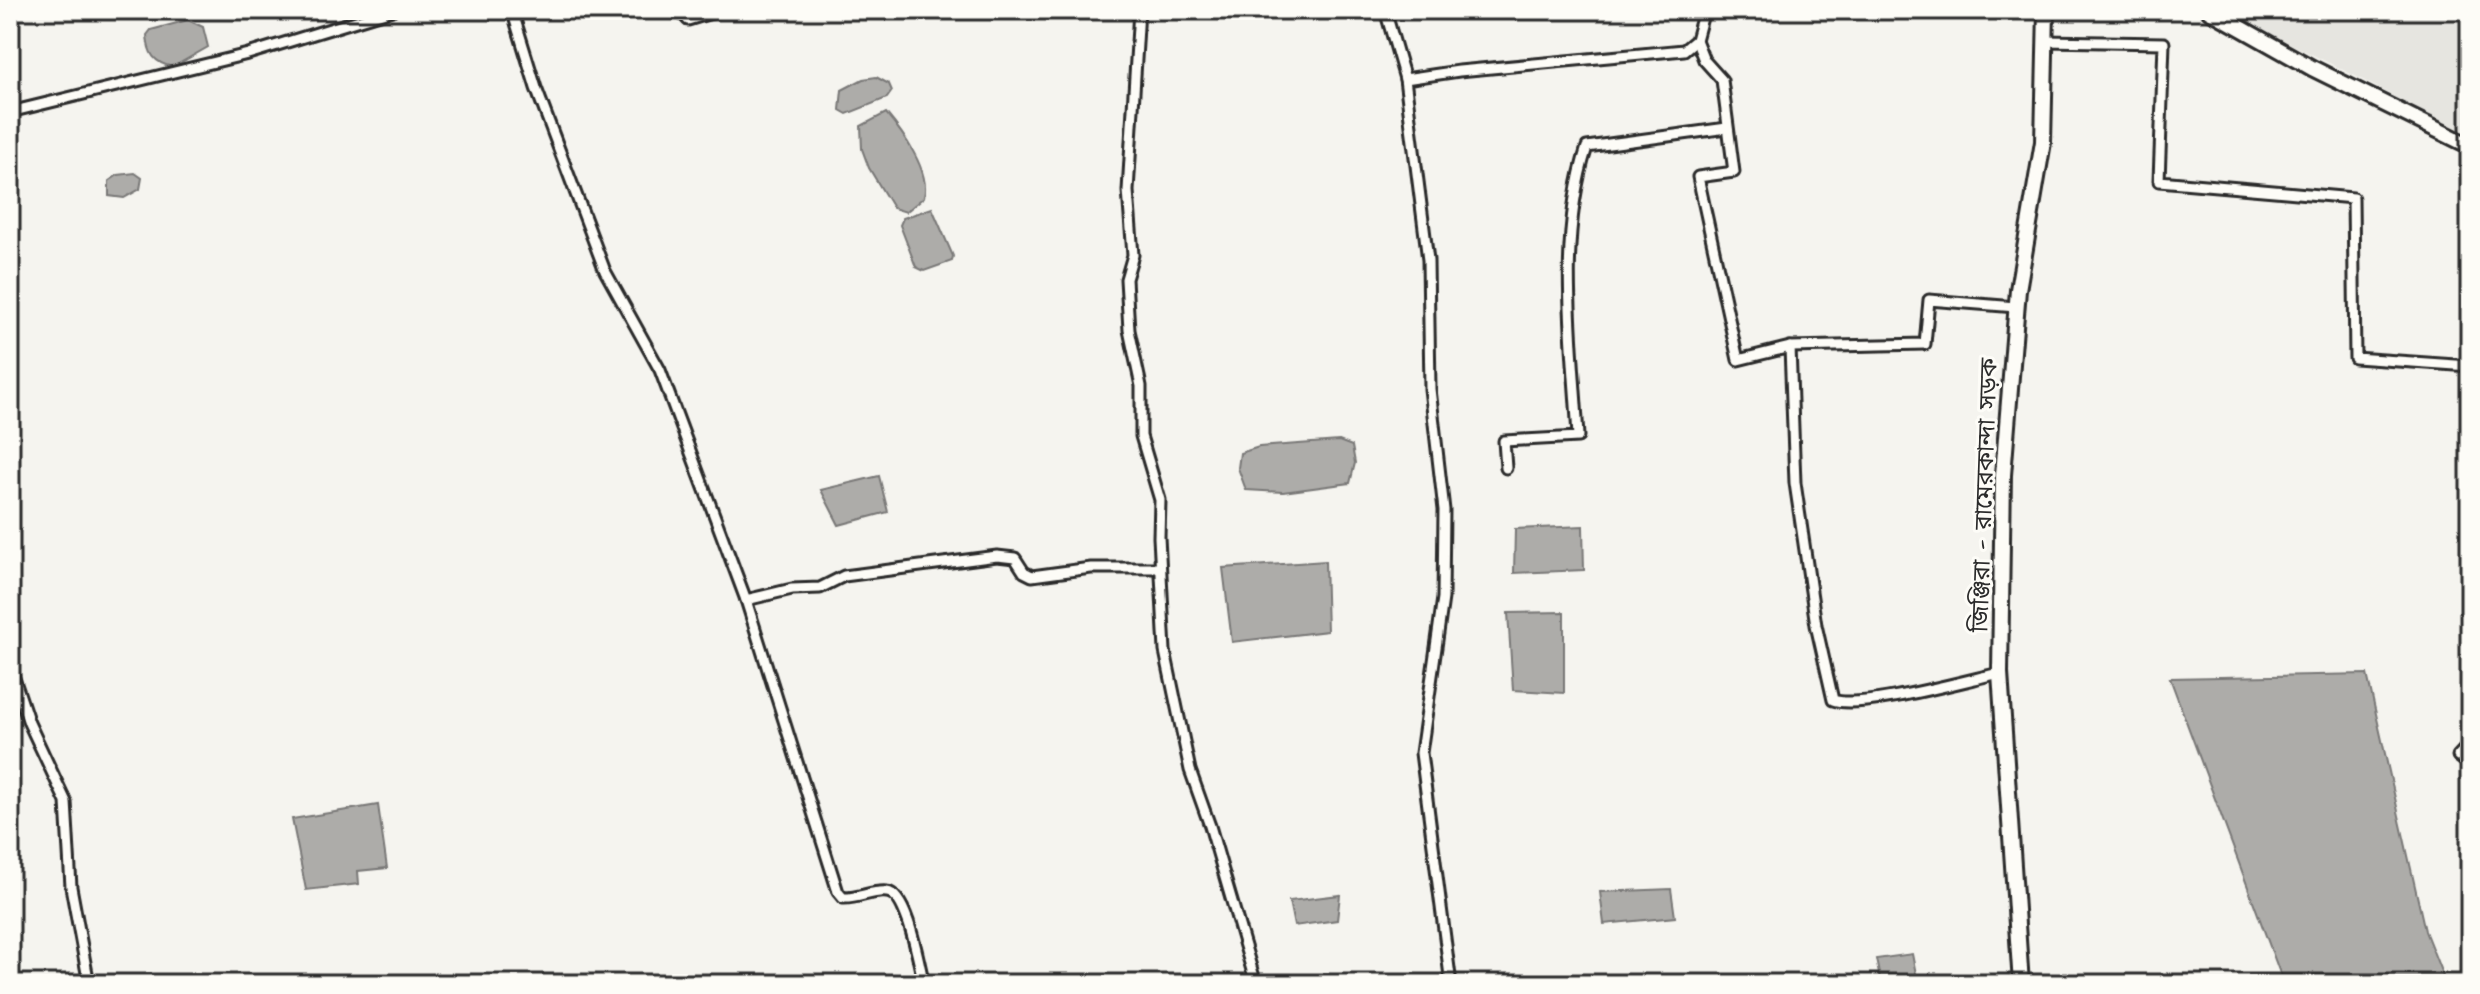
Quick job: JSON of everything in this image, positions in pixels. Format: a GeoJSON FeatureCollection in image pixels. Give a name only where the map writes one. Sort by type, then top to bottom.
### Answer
{"type":"FeatureCollection","features":[{"type":"Feature","properties":{"kind":"main road"},"geometry":{"type":"LineString","coordinates":[[2209,10],[2312,68],[2470,146]]}},
{"type":"Feature","properties":{"kind":"main road","name":"জিঞ্জিরা - রামেরকান্দা সড়ক"},"geometry":{"type":"LineString","coordinates":[[2021,984],[2000,673],[2004,430],[2016,307],[2043,142],[2043,12]]}},
{"type":"Feature","properties":{"kind":"street"},"geometry":{"type":"LineString","coordinates":[[10,112],[248,54],[392,10]]}},
{"type":"Feature","properties":{"kind":"street"},"geometry":{"type":"LineString","coordinates":[[512,10],[536,88],[605,271],[660,370],[746,600],[838,892],[843,898],[887,892],[895,895],[905,911],[924,984]]}},
{"type":"Feature","properties":{"kind":"street"},"geometry":{"type":"LineString","coordinates":[[679,10],[688,20],[721,10]]}},
{"type":"Feature","properties":{"kind":"street"},"geometry":{"type":"LineString","coordinates":[[1139,10],[1128,191],[1133,255],[1126,279],[1129,330],[1141,386],[1141,436],[1160,500],[1165,651],[1190,770],[1210,826],[1256,984]]}},
{"type":"Feature","properties":{"kind":"street"},"geometry":{"type":"LineString","coordinates":[[1385,10],[1405,79],[1428,260],[1430,389],[1444,510],[1443,598],[1426,711],[1422,774],[1451,984]]}},
{"type":"Feature","properties":{"kind":"street"},"geometry":{"type":"LineString","coordinates":[[1405,79],[1684,50],[1696,40],[1704,10]]}},
{"type":"Feature","properties":{"kind":"street"},"geometry":{"type":"LineString","coordinates":[[1696,40],[1704,60],[1722,80],[1734,172],[1698,177],[1738,360],[1790,347],[1925,344],[1929,300],[2016,307]]}},
{"type":"Feature","properties":{"kind":"street"},"geometry":{"type":"LineString","coordinates":[[2044,41],[2164,43],[2159,181],[2353,198],[2355,358],[2470,366]]}},
{"type":"Feature","properties":{"kind":"street"},"geometry":{"type":"LineString","coordinates":[[1506,468],[1504,441],[1578,437],[1570,260],[1575,184],[1587,147],[1727,128]]}},
{"type":"Feature","properties":{"kind":"street"},"geometry":{"type":"LineString","coordinates":[[1790,347],[1795,483],[1816,625],[1833,700],[1843,703],[1866,700],[2000,673]]}},
{"type":"Feature","properties":{"kind":"street"},"geometry":{"type":"LineString","coordinates":[[746,600],[792,589],[820,588],[844,576],[997,556],[1015,558],[1024,572],[1032,576],[1091,568],[1160,568]]}},
{"type":"Feature","properties":{"kind":"street"},"geometry":{"type":"LineString","coordinates":[[10,666],[29,723],[66,802],[71,887],[89,984]]}},
{"type":"Feature","properties":{"kind":"street"},"geometry":{"type":"LineString","coordinates":[[2470,743],[2458,756],[2470,765]]}},
{"type":"Feature","properties":{"kind":"shaded area"},"geometry":{"type":"Polygon","coordinates":[[[2223,10],[2470,10],[2470,138],[2361,79],[2223,10]]]}},
{"type":"Feature","properties":{"kind":"shaded area"},"geometry":{"type":"Polygon","coordinates":[[[188,20],[203,27],[208,47],[173,67],[161,63],[151,52],[147,35],[151,30],[188,20]]]}},
{"type":"Feature","properties":{"kind":"shaded area"},"geometry":{"type":"Polygon","coordinates":[[[876,77],[889,84],[892,91],[887,98],[847,114],[840,110],[842,90],[863,79],[876,77]]]}},
{"type":"Feature","properties":{"kind":"shaded area"},"geometry":{"type":"Polygon","coordinates":[[[886,113],[907,141],[923,176],[924,197],[906,212],[893,208],[869,168],[862,149],[861,126],[886,113]]]}},
{"type":"Feature","properties":{"kind":"shaded area"},"geometry":{"type":"Polygon","coordinates":[[[135,173],[142,178],[140,189],[124,198],[109,196],[109,181],[118,175],[135,173]]]}},
{"type":"Feature","properties":{"kind":"shaded area"},"geometry":{"type":"Polygon","coordinates":[[[932,208],[953,256],[952,261],[924,271],[916,267],[900,225],[903,218],[932,208]]]}},
{"type":"Feature","properties":{"kind":"shaded area"},"geometry":{"type":"Polygon","coordinates":[[[1339,441],[1352,446],[1355,463],[1350,483],[1283,492],[1246,490],[1238,468],[1240,453],[1259,447],[1339,441]]]}},
{"type":"Feature","properties":{"kind":"shaded area"},"geometry":{"type":"Polygon","coordinates":[[[879,476],[888,512],[839,525],[821,490],[879,476]]]}},
{"type":"Feature","properties":{"kind":"shaded area"},"geometry":{"type":"Polygon","coordinates":[[[1583,526],[1584,570],[1514,573],[1515,529],[1583,526]]]}},
{"type":"Feature","properties":{"kind":"shaded area"},"geometry":{"type":"Polygon","coordinates":[[[1325,561],[1327,631],[1232,642],[1223,568],[1325,561]]]}},
{"type":"Feature","properties":{"kind":"shaded area"},"geometry":{"type":"Polygon","coordinates":[[[1564,612],[1564,693],[1513,690],[1508,613],[1564,612]]]}},
{"type":"Feature","properties":{"kind":"shaded area"},"geometry":{"type":"Polygon","coordinates":[[[2367,674],[2425,931],[2446,984],[2284,984],[2170,678],[2367,674]]]}},
{"type":"Feature","properties":{"kind":"shaded area"},"geometry":{"type":"Polygon","coordinates":[[[378,805],[387,868],[358,871],[359,884],[306,890],[292,819],[378,805]]]}},
{"type":"Feature","properties":{"kind":"shaded area"},"geometry":{"type":"Polygon","coordinates":[[[1671,889],[1675,917],[1604,924],[1600,892],[1671,889]]]}},
{"type":"Feature","properties":{"kind":"shaded area"},"geometry":{"type":"Polygon","coordinates":[[[1340,895],[1337,920],[1294,926],[1289,901],[1340,895]]]}},
{"type":"Feature","properties":{"kind":"shaded area"},"geometry":{"type":"Polygon","coordinates":[[[1912,954],[1918,984],[1881,984],[1876,959],[1912,954]]]}}]}
